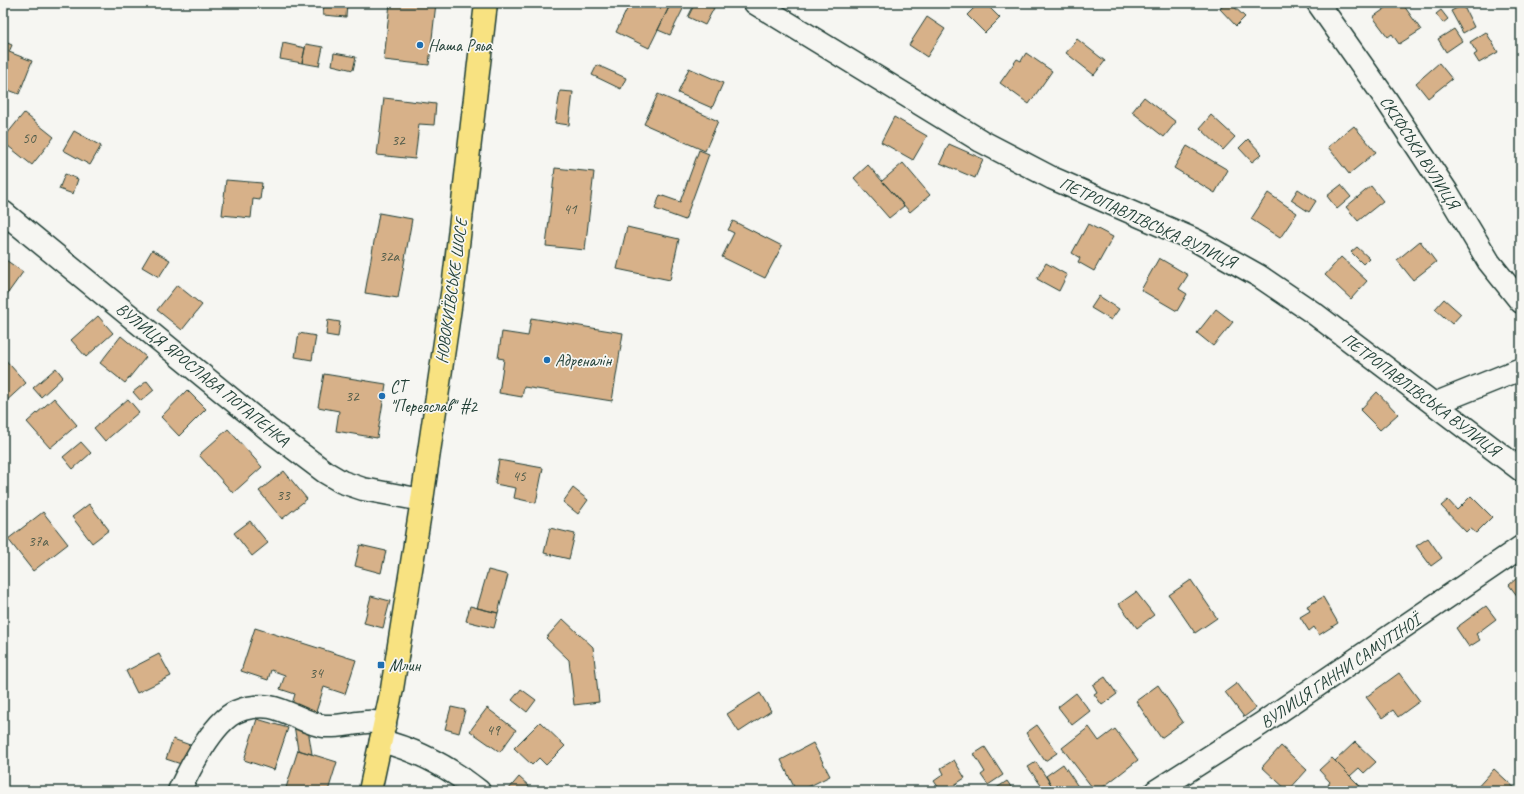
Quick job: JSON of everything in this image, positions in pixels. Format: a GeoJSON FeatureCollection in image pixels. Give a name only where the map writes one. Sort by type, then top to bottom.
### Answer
{"type":"FeatureCollection","features":[{"type":"Feature","properties":{"kind":"main road","name":"НОВОКИЇВСЬКЕ ШОСЕ"},"geometry":{"type":"LineString","coordinates":[[370,791],[383,732],[403,625],[422,500],[454,280],[486,3]]}},
{"type":"Feature","properties":{"kind":"street","name":"ПЕТРОПАВЛІВСЬКА ВУЛИЦЯ"},"geometry":{"type":"LineString","coordinates":[[755,3],[981,141],[1052,178],[1195,240],[1236,262],[1315,314],[1521,470]]}},
{"type":"Feature","properties":{"kind":"street","name":"СКІФСЬКА ВУЛИЦЯ"},"geometry":{"type":"LineString","coordinates":[[1318,3],[1385,98],[1447,192],[1489,262],[1521,302]]}},
{"type":"Feature","properties":{"kind":"street","name":"ВУЛИЦЯ ЯРОСЛАВА ПОТАПЕНКА"},"geometry":{"type":"LineString","coordinates":[[3,212],[268,429],[325,472],[342,482],[362,490],[422,500]]}},
{"type":"Feature","properties":{"kind":"street"},"geometry":{"type":"LineString","coordinates":[[1434,404],[1521,369]]}},
{"type":"Feature","properties":{"kind":"street","name":"ВУЛИЦЯ ГАННИ САМУТІНОЇ"},"geometry":{"type":"LineString","coordinates":[[1156,791],[1261,724],[1521,547]]}},
{"type":"Feature","properties":{"kind":"street"},"geometry":{"type":"LineString","coordinates":[[179,791],[204,745],[219,726],[229,716],[239,710],[252,707],[270,707],[323,726],[347,726],[368,721],[399,746],[446,768],[479,791]]}},
{"type":"Feature","properties":{"kind":"building"},"geometry":{"type":"Polygon","coordinates":[[[324,3],[347,3],[346,17],[323,15],[324,3]]]}},
{"type":"Feature","properties":{"kind":"building"},"geometry":{"type":"Polygon","coordinates":[[[390,3],[436,3],[429,65],[384,60],[390,3]]]}},
{"type":"Feature","properties":{"kind":"building"},"geometry":{"type":"Polygon","coordinates":[[[630,3],[671,3],[649,48],[616,32],[630,3]]]}},
{"type":"Feature","properties":{"kind":"building"},"geometry":{"type":"Polygon","coordinates":[[[671,3],[686,3],[670,35],[658,30],[671,3]]]}},
{"type":"Feature","properties":{"kind":"building"},"geometry":{"type":"Polygon","coordinates":[[[695,3],[704,3],[714,8],[705,25],[688,17],[695,3]]]}},
{"type":"Feature","properties":{"kind":"building"},"geometry":{"type":"Polygon","coordinates":[[[979,3],[985,3],[1000,18],[985,33],[967,15],[979,3]]]}},
{"type":"Feature","properties":{"kind":"building"},"geometry":{"type":"Polygon","coordinates":[[[1226,3],[1230,3],[1245,17],[1236,26],[1220,9],[1226,3]]]}},
{"type":"Feature","properties":{"kind":"building"},"geometry":{"type":"Polygon","coordinates":[[[1393,3],[1402,3],[1421,30],[1399,44],[1392,34],[1388,37],[1373,17],[1393,3]]]}},
{"type":"Feature","properties":{"kind":"building"},"geometry":{"type":"Polygon","coordinates":[[[1463,5],[1474,27],[1463,33],[1451,11],[1463,5]]]}},
{"type":"Feature","properties":{"kind":"building"},"geometry":{"type":"Polygon","coordinates":[[[1441,10],[1448,19],[1443,23],[1436,14],[1441,10]]]}},
{"type":"Feature","properties":{"kind":"building"},"geometry":{"type":"Polygon","coordinates":[[[927,17],[945,29],[927,57],[909,45],[927,17]]]}},
{"type":"Feature","properties":{"kind":"building"},"geometry":{"type":"Polygon","coordinates":[[[1454,29],[1462,41],[1446,52],[1438,39],[1454,29]]]}},
{"type":"Feature","properties":{"kind":"building"},"geometry":{"type":"Polygon","coordinates":[[[1486,32],[1498,52],[1479,63],[1474,55],[1477,53],[1470,42],[1486,32]]]}},
{"type":"Feature","properties":{"kind":"building"},"geometry":{"type":"Polygon","coordinates":[[[1077,39],[1105,61],[1094,75],[1066,53],[1077,39]]]}},
{"type":"Feature","properties":{"kind":"building"},"geometry":{"type":"Polygon","coordinates":[[[3,41],[12,45],[9,52],[32,61],[19,94],[3,88],[3,41]]]}},
{"type":"Feature","properties":{"kind":"building"},"geometry":{"type":"Polygon","coordinates":[[[283,43],[305,48],[302,63],[280,59],[283,43]]]}},
{"type":"Feature","properties":{"kind":"building"},"geometry":{"type":"Polygon","coordinates":[[[306,44],[323,47],[319,66],[302,63],[306,44]]]}},
{"type":"Feature","properties":{"kind":"building"},"geometry":{"type":"Polygon","coordinates":[[[334,53],[356,57],[353,70],[332,65],[334,53]]]}},
{"type":"Feature","properties":{"kind":"building"},"geometry":{"type":"Polygon","coordinates":[[[1026,53],[1052,71],[1029,104],[1000,83],[1017,59],[1021,61],[1026,53]]]}},
{"type":"Feature","properties":{"kind":"building"},"geometry":{"type":"Polygon","coordinates":[[[1439,63],[1452,79],[1428,98],[1416,83],[1439,63]]]}},
{"type":"Feature","properties":{"kind":"building"},"geometry":{"type":"Polygon","coordinates":[[[597,65],[626,78],[621,89],[592,75],[597,65]]]}},
{"type":"Feature","properties":{"kind":"building"},"geometry":{"type":"Polygon","coordinates":[[[689,68],[723,83],[712,108],[678,93],[689,68]]]}},
{"type":"Feature","properties":{"kind":"building"},"geometry":{"type":"Polygon","coordinates":[[[560,91],[573,92],[569,125],[555,123],[560,91]]]}},
{"type":"Feature","properties":{"kind":"building"},"geometry":{"type":"Polygon","coordinates":[[[658,94],[718,121],[705,151],[644,124],[658,94]]]}},
{"type":"Feature","properties":{"kind":"building"},"geometry":{"type":"Polygon","coordinates":[[[1144,97],[1176,122],[1164,137],[1132,112],[1144,97]]]}},
{"type":"Feature","properties":{"kind":"building"},"geometry":{"type":"Polygon","coordinates":[[[384,98],[436,104],[434,125],[419,124],[415,159],[377,155],[384,98]]]}},
{"type":"Feature","properties":{"kind":"building"},"geometry":{"type":"Polygon","coordinates":[[[24,113],[54,137],[32,165],[3,142],[3,139],[24,113]]]}},
{"type":"Feature","properties":{"kind":"building"},"geometry":{"type":"Polygon","coordinates":[[[1211,115],[1235,137],[1223,150],[1200,128],[1211,115]]]}},
{"type":"Feature","properties":{"kind":"building"},"geometry":{"type":"Polygon","coordinates":[[[894,117],[927,136],[913,160],[881,142],[894,117]]]}},
{"type":"Feature","properties":{"kind":"building"},"geometry":{"type":"Polygon","coordinates":[[[1354,126],[1376,152],[1349,174],[1328,147],[1354,126]]]}},
{"type":"Feature","properties":{"kind":"building"},"geometry":{"type":"Polygon","coordinates":[[[74,131],[101,146],[90,165],[63,150],[74,131]]]}},
{"type":"Feature","properties":{"kind":"building"},"geometry":{"type":"Polygon","coordinates":[[[1248,139],[1262,154],[1252,162],[1239,148],[1248,139]]]}},
{"type":"Feature","properties":{"kind":"building"},"geometry":{"type":"Polygon","coordinates":[[[949,144],[983,159],[975,178],[940,163],[949,144]]]}},
{"type":"Feature","properties":{"kind":"building"},"geometry":{"type":"Polygon","coordinates":[[[1187,146],[1228,170],[1215,193],[1174,168],[1187,146]]]}},
{"type":"Feature","properties":{"kind":"building"},"geometry":{"type":"Polygon","coordinates":[[[699,150],[709,154],[685,220],[655,209],[660,195],[680,202],[699,150]]]}},
{"type":"Feature","properties":{"kind":"building"},"geometry":{"type":"Polygon","coordinates":[[[903,163],[930,195],[910,212],[882,181],[903,163]]]}},
{"type":"Feature","properties":{"kind":"building"},"geometry":{"type":"Polygon","coordinates":[[[868,165],[904,206],[889,218],[854,178],[868,165]]]}},
{"type":"Feature","properties":{"kind":"building"},"geometry":{"type":"Polygon","coordinates":[[[555,168],[594,172],[585,250],[546,246],[555,168]]]}},
{"type":"Feature","properties":{"kind":"building"},"geometry":{"type":"Polygon","coordinates":[[[65,174],[78,179],[73,194],[59,189],[65,174]]]}},
{"type":"Feature","properties":{"kind":"building"},"geometry":{"type":"Polygon","coordinates":[[[226,180],[262,183],[260,200],[253,199],[251,218],[222,215],[226,180]]]}},
{"type":"Feature","properties":{"kind":"building"},"geometry":{"type":"Polygon","coordinates":[[[1341,185],[1351,197],[1337,209],[1327,196],[1341,185]]]}},
{"type":"Feature","properties":{"kind":"building"},"geometry":{"type":"Polygon","coordinates":[[[1371,186],[1383,201],[1358,221],[1346,207],[1371,186]]]}},
{"type":"Feature","properties":{"kind":"building"},"geometry":{"type":"Polygon","coordinates":[[[1298,189],[1316,201],[1309,212],[1291,200],[1298,189]]]}},
{"type":"Feature","properties":{"kind":"building"},"geometry":{"type":"Polygon","coordinates":[[[1268,193],[1297,213],[1280,238],[1251,219],[1268,193]]]}},
{"type":"Feature","properties":{"kind":"building"},"geometry":{"type":"Polygon","coordinates":[[[379,213],[412,219],[398,298],[365,293],[379,213]]]}},
{"type":"Feature","properties":{"kind":"building"},"geometry":{"type":"Polygon","coordinates":[[[733,221],[782,246],[765,278],[722,257],[734,233],[728,230],[733,221]]]}},
{"type":"Feature","properties":{"kind":"building"},"geometry":{"type":"Polygon","coordinates":[[[1088,224],[1113,237],[1094,271],[1078,262],[1080,258],[1072,253],[1088,224]]]}},
{"type":"Feature","properties":{"kind":"building"},"geometry":{"type":"Polygon","coordinates":[[[627,227],[679,239],[670,280],[617,269],[627,227]]]}},
{"type":"Feature","properties":{"kind":"building"},"geometry":{"type":"Polygon","coordinates":[[[1420,241],[1436,262],[1413,280],[1397,260],[1420,241]]]}},
{"type":"Feature","properties":{"kind":"building"},"geometry":{"type":"Polygon","coordinates":[[[1357,247],[1369,258],[1363,264],[1351,252],[1357,247]]]}},
{"type":"Feature","properties":{"kind":"building"},"geometry":{"type":"Polygon","coordinates":[[[152,250],[170,260],[159,277],[142,267],[152,250]]]}},
{"type":"Feature","properties":{"kind":"building"},"geometry":{"type":"Polygon","coordinates":[[[1341,257],[1367,281],[1351,299],[1325,275],[1341,257]]]}},
{"type":"Feature","properties":{"kind":"building"},"geometry":{"type":"Polygon","coordinates":[[[3,258],[23,272],[3,300],[3,258]]]}},
{"type":"Feature","properties":{"kind":"building"},"geometry":{"type":"Polygon","coordinates":[[[1159,258],[1188,275],[1179,289],[1187,294],[1177,311],[1141,290],[1159,258]]]}},
{"type":"Feature","properties":{"kind":"building"},"geometry":{"type":"Polygon","coordinates":[[[1046,263],[1067,275],[1059,291],[1037,279],[1046,263]]]}},
{"type":"Feature","properties":{"kind":"building"},"geometry":{"type":"Polygon","coordinates":[[[177,285],[202,305],[182,330],[157,310],[177,285]]]}},
{"type":"Feature","properties":{"kind":"building"},"geometry":{"type":"Polygon","coordinates":[[[1099,296],[1119,309],[1111,320],[1091,308],[1099,296]]]}},
{"type":"Feature","properties":{"kind":"building"},"geometry":{"type":"Polygon","coordinates":[[[1444,299],[1461,314],[1452,324],[1435,309],[1444,299]]]}},
{"type":"Feature","properties":{"kind":"building"},"geometry":{"type":"Polygon","coordinates":[[[1216,309],[1233,322],[1213,346],[1197,333],[1216,309]]]}},
{"type":"Feature","properties":{"kind":"building"},"geometry":{"type":"Polygon","coordinates":[[[98,316],[113,333],[86,357],[71,340],[98,316]]]}},
{"type":"Feature","properties":{"kind":"building"},"geometry":{"type":"Polygon","coordinates":[[[531,318],[623,333],[612,401],[524,387],[522,397],[499,393],[504,359],[498,358],[502,332],[528,336],[531,318]]]}},
{"type":"Feature","properties":{"kind":"building"},"geometry":{"type":"Polygon","coordinates":[[[328,320],[340,322],[338,337],[326,335],[328,320]]]}},
{"type":"Feature","properties":{"kind":"building"},"geometry":{"type":"Polygon","coordinates":[[[299,333],[316,336],[312,360],[295,357],[299,333]]]}},
{"type":"Feature","properties":{"kind":"building"},"geometry":{"type":"Polygon","coordinates":[[[121,336],[146,357],[125,383],[100,363],[121,336]]]}},
{"type":"Feature","properties":{"kind":"building"},"geometry":{"type":"Polygon","coordinates":[[[3,357],[26,383],[3,404],[3,357]]]}},
{"type":"Feature","properties":{"kind":"building"},"geometry":{"type":"Polygon","coordinates":[[[56,368],[63,377],[41,397],[33,388],[56,368]]]}},
{"type":"Feature","properties":{"kind":"building"},"geometry":{"type":"Polygon","coordinates":[[[324,374],[386,384],[377,438],[336,431],[339,411],[318,407],[324,374]]]}},
{"type":"Feature","properties":{"kind":"building"},"geometry":{"type":"Polygon","coordinates":[[[147,381],[154,390],[141,401],[133,392],[147,381]]]}},
{"type":"Feature","properties":{"kind":"building"},"geometry":{"type":"Polygon","coordinates":[[[187,390],[206,409],[179,436],[161,417],[187,390]]]}},
{"type":"Feature","properties":{"kind":"building"},"geometry":{"type":"Polygon","coordinates":[[[1377,392],[1398,414],[1380,430],[1360,410],[1377,392]]]}},
{"type":"Feature","properties":{"kind":"building"},"geometry":{"type":"Polygon","coordinates":[[[54,398],[77,425],[50,448],[27,422],[54,398]]]}},
{"type":"Feature","properties":{"kind":"building"},"geometry":{"type":"Polygon","coordinates":[[[128,399],[139,412],[105,441],[94,428],[128,399]]]}},
{"type":"Feature","properties":{"kind":"building"},"geometry":{"type":"Polygon","coordinates":[[[228,429],[262,467],[233,493],[199,455],[228,429]]]}},
{"type":"Feature","properties":{"kind":"building"},"geometry":{"type":"Polygon","coordinates":[[[81,442],[91,453],[73,469],[63,457],[81,442]]]}},
{"type":"Feature","properties":{"kind":"building"},"geometry":{"type":"Polygon","coordinates":[[[499,460],[543,468],[536,503],[514,498],[516,488],[495,484],[499,460]]]}},
{"type":"Feature","properties":{"kind":"building"},"geometry":{"type":"Polygon","coordinates":[[[284,471],[307,499],[282,519],[259,491],[284,471]]]}},
{"type":"Feature","properties":{"kind":"building"},"geometry":{"type":"Polygon","coordinates":[[[573,488],[588,500],[578,514],[563,502],[573,488]]]}},
{"type":"Feature","properties":{"kind":"building"},"geometry":{"type":"Polygon","coordinates":[[[1471,496],[1492,517],[1476,533],[1470,528],[1466,532],[1441,506],[1448,500],[1457,510],[1471,496]]]}},
{"type":"Feature","properties":{"kind":"building"},"geometry":{"type":"Polygon","coordinates":[[[89,504],[109,530],[92,543],[72,517],[89,504]]]}},
{"type":"Feature","properties":{"kind":"building"},"geometry":{"type":"Polygon","coordinates":[[[43,512],[68,544],[33,571],[8,539],[43,512]]]}},
{"type":"Feature","properties":{"kind":"building"},"geometry":{"type":"Polygon","coordinates":[[[250,521],[268,543],[252,556],[234,533],[250,521]]]}},
{"type":"Feature","properties":{"kind":"building"},"geometry":{"type":"Polygon","coordinates":[[[550,528],[575,534],[569,559],[544,553],[550,528]]]}},
{"type":"Feature","properties":{"kind":"building"},"geometry":{"type":"Polygon","coordinates":[[[1428,538],[1442,558],[1431,566],[1416,546],[1428,538]]]}},
{"type":"Feature","properties":{"kind":"building"},"geometry":{"type":"Polygon","coordinates":[[[360,545],[386,551],[381,573],[355,566],[360,545]]]}},
{"type":"Feature","properties":{"kind":"building"},"geometry":{"type":"Polygon","coordinates":[[[488,570],[508,575],[498,613],[477,608],[488,570]]]}},
{"type":"Feature","properties":{"kind":"building"},"geometry":{"type":"Polygon","coordinates":[[[1517,578],[1520,582],[1521,581],[1521,601],[1509,585],[1517,578]]]}},
{"type":"Feature","properties":{"kind":"building"},"geometry":{"type":"Polygon","coordinates":[[[1191,580],[1217,618],[1195,633],[1169,595],[1191,580]]]}},
{"type":"Feature","properties":{"kind":"building"},"geometry":{"type":"Polygon","coordinates":[[[1136,592],[1154,615],[1137,628],[1119,604],[1136,592]]]}},
{"type":"Feature","properties":{"kind":"building"},"geometry":{"type":"Polygon","coordinates":[[[371,596],[390,601],[383,628],[364,623],[371,596]]]}},
{"type":"Feature","properties":{"kind":"building"},"geometry":{"type":"Polygon","coordinates":[[[1323,597],[1338,623],[1319,635],[1314,627],[1309,631],[1300,617],[1310,611],[1307,606],[1323,597]]]}},
{"type":"Feature","properties":{"kind":"building"},"geometry":{"type":"Polygon","coordinates":[[[470,606],[498,613],[494,628],[466,621],[470,606]]]}},
{"type":"Feature","properties":{"kind":"building"},"geometry":{"type":"Polygon","coordinates":[[[1486,606],[1496,619],[1476,634],[1480,640],[1469,647],[1456,628],[1486,606]]]}},
{"type":"Feature","properties":{"kind":"building"},"geometry":{"type":"Polygon","coordinates":[[[563,619],[593,647],[599,702],[574,705],[569,660],[546,638],[563,619]]]}},
{"type":"Feature","properties":{"kind":"building"},"geometry":{"type":"Polygon","coordinates":[[[255,628],[356,660],[345,694],[324,687],[314,718],[290,711],[295,694],[280,689],[285,675],[271,670],[268,680],[241,671],[255,628]]]}},
{"type":"Feature","properties":{"kind":"building"},"geometry":{"type":"Polygon","coordinates":[[[159,654],[171,676],[137,693],[126,671],[159,654]]]}},
{"type":"Feature","properties":{"kind":"building"},"geometry":{"type":"Polygon","coordinates":[[[1399,673],[1420,701],[1398,717],[1393,710],[1382,718],[1366,697],[1399,673]]]}},
{"type":"Feature","properties":{"kind":"building"},"geometry":{"type":"Polygon","coordinates":[[[1105,677],[1117,694],[1102,705],[1094,694],[1097,692],[1093,685],[1105,677]]]}},
{"type":"Feature","properties":{"kind":"building"},"geometry":{"type":"Polygon","coordinates":[[[1237,683],[1256,708],[1244,717],[1225,692],[1237,683]]]}},
{"type":"Feature","properties":{"kind":"building"},"geometry":{"type":"Polygon","coordinates":[[[1158,685],[1183,722],[1161,738],[1136,701],[1158,685]]]}},
{"type":"Feature","properties":{"kind":"building"},"geometry":{"type":"Polygon","coordinates":[[[521,689],[536,700],[527,712],[512,700],[521,689]]]}},
{"type":"Feature","properties":{"kind":"building"},"geometry":{"type":"Polygon","coordinates":[[[760,693],[771,711],[739,732],[727,714],[760,693]]]}},
{"type":"Feature","properties":{"kind":"building"},"geometry":{"type":"Polygon","coordinates":[[[1076,693],[1090,711],[1072,725],[1058,707],[1076,693]]]}},
{"type":"Feature","properties":{"kind":"building"},"geometry":{"type":"Polygon","coordinates":[[[451,707],[465,710],[459,733],[445,729],[451,707]]]}},
{"type":"Feature","properties":{"kind":"building"},"geometry":{"type":"Polygon","coordinates":[[[487,708],[516,730],[500,752],[470,731],[487,708]]]}},
{"type":"Feature","properties":{"kind":"building"},"geometry":{"type":"Polygon","coordinates":[[[257,719],[288,728],[274,770],[244,760],[257,719]]]}},
{"type":"Feature","properties":{"kind":"building"},"geometry":{"type":"Polygon","coordinates":[[[293,719],[307,723],[312,754],[298,750],[293,719]]]}},
{"type":"Feature","properties":{"kind":"building"},"geometry":{"type":"Polygon","coordinates":[[[540,722],[565,746],[546,765],[539,758],[532,765],[514,748],[540,722]]]}},
{"type":"Feature","properties":{"kind":"building"},"geometry":{"type":"Polygon","coordinates":[[[1037,725],[1057,753],[1045,761],[1026,733],[1037,725]]]}},
{"type":"Feature","properties":{"kind":"building"},"geometry":{"type":"Polygon","coordinates":[[[1089,727],[1099,741],[1115,729],[1138,760],[1098,791],[1095,791],[1062,748],[1089,727]]]}},
{"type":"Feature","properties":{"kind":"building"},"geometry":{"type":"Polygon","coordinates":[[[173,739],[190,745],[184,765],[166,759],[173,739]]]}},
{"type":"Feature","properties":{"kind":"building"},"geometry":{"type":"Polygon","coordinates":[[[1355,742],[1376,762],[1364,773],[1359,768],[1350,776],[1335,761],[1355,742]]]}},
{"type":"Feature","properties":{"kind":"building"},"geometry":{"type":"Polygon","coordinates":[[[813,743],[830,776],[800,791],[796,791],[781,760],[813,743]]]}},
{"type":"Feature","properties":{"kind":"building"},"geometry":{"type":"Polygon","coordinates":[[[1281,746],[1307,770],[1288,791],[1262,767],[1281,746]]]}},
{"type":"Feature","properties":{"kind":"building"},"geometry":{"type":"Polygon","coordinates":[[[985,747],[1003,775],[988,785],[981,775],[985,772],[974,754],[985,747]]]}},
{"type":"Feature","properties":{"kind":"building"},"geometry":{"type":"Polygon","coordinates":[[[298,750],[337,762],[328,791],[285,791],[298,750]]]}},
{"type":"Feature","properties":{"kind":"building"},"geometry":{"type":"Polygon","coordinates":[[[1332,758],[1362,788],[1359,791],[1334,791],[1328,785],[1330,782],[1319,770],[1332,758]]]}},
{"type":"Feature","properties":{"kind":"building"},"geometry":{"type":"Polygon","coordinates":[[[954,760],[965,778],[945,791],[941,791],[934,781],[944,774],[941,768],[954,760]]]}},
{"type":"Feature","properties":{"kind":"building"},"geometry":{"type":"Polygon","coordinates":[[[1036,762],[1052,786],[1045,791],[1028,767],[1036,762]]]}},
{"type":"Feature","properties":{"kind":"building"},"geometry":{"type":"Polygon","coordinates":[[[1063,764],[1081,791],[1056,791],[1052,786],[1046,776],[1063,764]]]}},
{"type":"Feature","properties":{"kind":"building"},"geometry":{"type":"Polygon","coordinates":[[[1494,769],[1518,791],[1474,791],[1494,769]]]}},
{"type":"Feature","properties":{"kind":"building"},"geometry":{"type":"Polygon","coordinates":[[[519,777],[529,786],[525,791],[509,791],[508,790],[519,777]]]}},
{"type":"Feature","properties":{"kind":"building"},"geometry":{"type":"Polygon","coordinates":[[[1007,781],[1014,791],[992,791],[1007,781]]]}},
{"type":"Feature","properties":{"kind":"place","name":"Наша Ряьа"},"geometry":{"type":"Point","coordinates":[420,45]}},
{"type":"Feature","properties":{"kind":"place","name":"Адреналін"},"geometry":{"type":"Point","coordinates":[547,360]}},
{"type":"Feature","properties":{"kind":"place","name":"СТ \"Переяслав\" #2"},"geometry":{"type":"Point","coordinates":[382,396]}},
{"type":"Feature","properties":{"kind":"place","name":"Млин"},"geometry":{"type":"Point","coordinates":[381,665]}}]}
